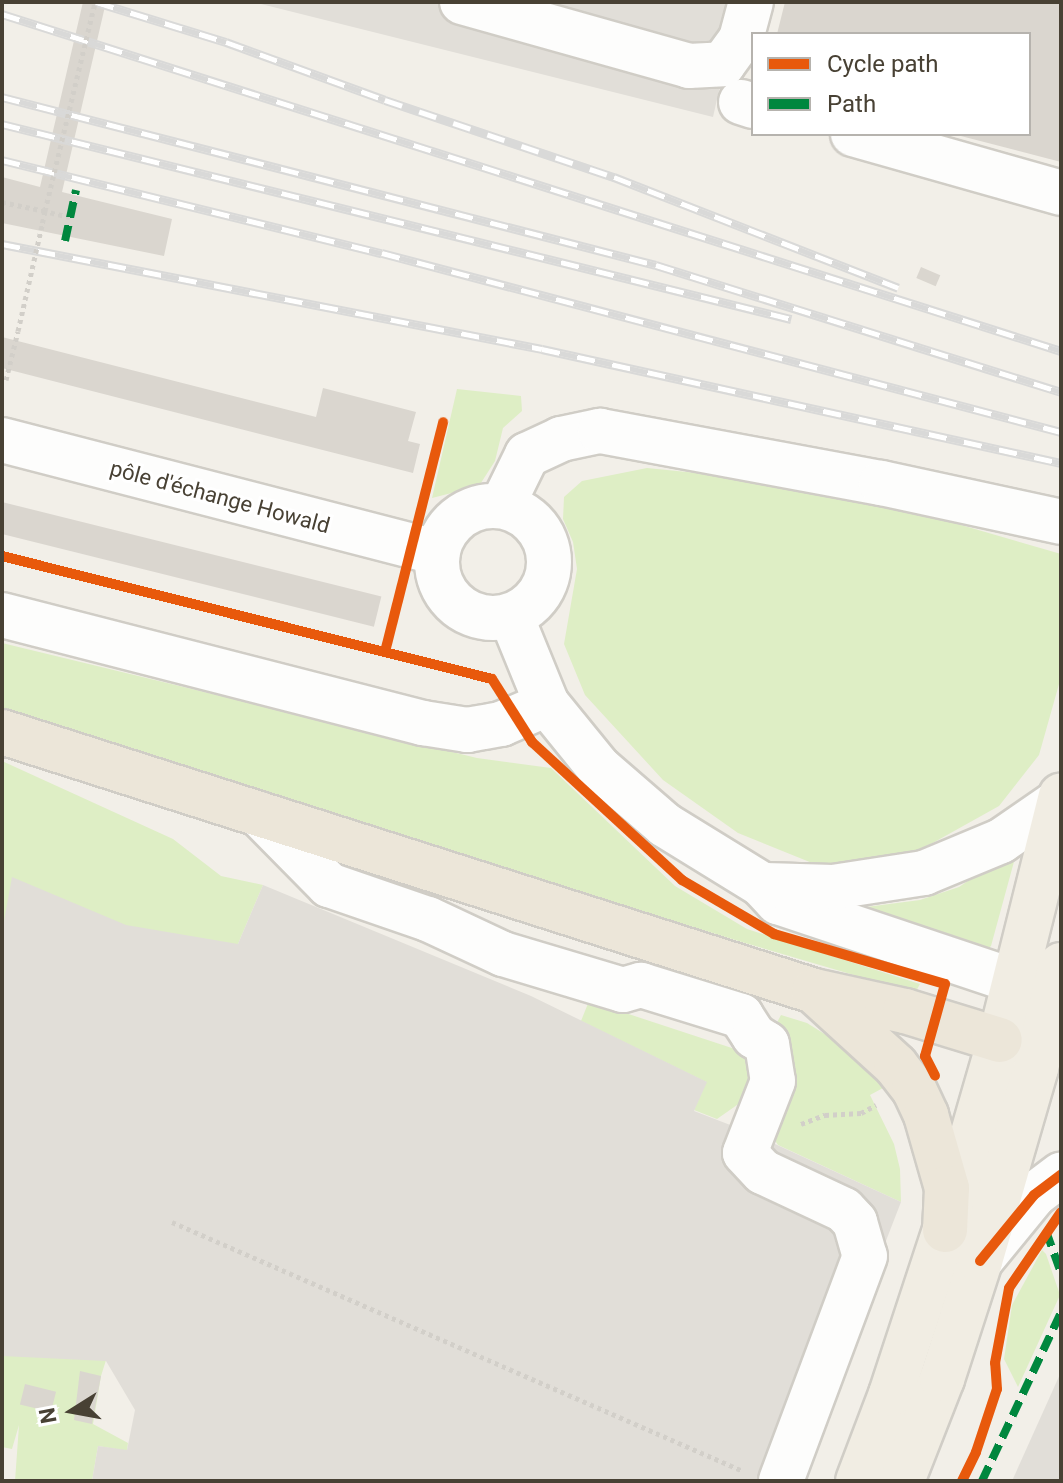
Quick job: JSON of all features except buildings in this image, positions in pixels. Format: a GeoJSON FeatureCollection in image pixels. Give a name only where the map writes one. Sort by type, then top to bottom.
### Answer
{"type":"FeatureCollection","features":[{"type":"Feature","properties":{"kind":"highway"},"geometry":{"type":"LineString","coordinates":[[2,732],[814,991],[905,1011],[1000,1040]]}},
{"type":"Feature","properties":{"kind":"highway"},"geometry":{"type":"LineString","coordinates":[[814,991],[896,1066],[914,1089],[926,1115],[947,1188],[945,1230]]}},
{"type":"Feature","properties":{"kind":"main road"},"geometry":{"type":"LineString","coordinates":[[858,1481],[891,1394],[945,1230],[1000,1040],[1060,799]]}},
{"type":"Feature","properties":{"kind":"main road"},"geometry":{"type":"LineString","coordinates":[[902,1481],[942,1379],[980,1261],[1049,1072],[1061,965]]}},
{"type":"Feature","properties":{"kind":"main road"},"geometry":{"type":"LineString","coordinates":[[1000,1040],[1049,1072]]}},
{"type":"Feature","properties":{"kind":"street"},"geometry":{"type":"LineString","coordinates":[[462,2],[689,66],[723,64],[741,39],[751,2]]}},
{"type":"Feature","properties":{"kind":"street"},"geometry":{"type":"LineString","coordinates":[[860,136],[1061,193]]}},
{"type":"Feature","properties":{"kind":"street"},"geometry":{"type":"LineString","coordinates":[[502,506],[527,455],[561,439],[600,431],[881,483],[1061,522]]}},
{"type":"Feature","properties":{"kind":"street","name":"pôle d'échange Howald"},"geometry":{"type":"LineString","coordinates":[[2,440],[438,553]]}},
{"type":"Feature","properties":{"kind":"street"},"geometry":{"type":"LineString","coordinates":[[486,506],[502,506],[525,516],[537,527],[548,557],[544,587],[524,611],[511,616],[478,616],[462,609],[441,582],[438,553],[443,537],[460,516],[486,506]]}},
{"type":"Feature","properties":{"kind":"street"},"geometry":{"type":"LineString","coordinates":[[2,615],[423,723],[467,730],[501,724],[547,704]]}},
{"type":"Feature","properties":{"kind":"street"},"geometry":{"type":"LineString","coordinates":[[511,616],[547,704],[599,768],[665,825],[761,884],[778,902],[1014,981]]}},
{"type":"Feature","properties":{"kind":"street"},"geometry":{"type":"LineString","coordinates":[[761,884],[833,887],[924,873],[1001,841],[1060,799]]}},
{"type":"Feature","properties":{"kind":"street"},"geometry":{"type":"LineString","coordinates":[[259,814],[329,885],[428,919],[503,954],[623,990],[633,1002],[740,1040],[754,1036],[767,1044],[773,1081],[754,1162],[844,1210],[855,1222],[865,1256],[781,1481]]}},
{"type":"Feature","properties":{"kind":"street"},"geometry":{"type":"LineString","coordinates":[[980,1261],[1034,1195],[1061,1175]]}},
{"type":"Feature","properties":{"kind":"path"},"geometry":{"type":"LineString","coordinates":[[6,380],[95,2]]}},
{"type":"Feature","properties":{"kind":"path"},"geometry":{"type":"LineString","coordinates":[[2,202],[70,217]]}},
{"type":"Feature","properties":{"kind":"path"},"geometry":{"type":"LineString","coordinates":[[754,1162],[816,1118],[861,1113],[888,1100]]}},
{"type":"Feature","properties":{"kind":"path"},"geometry":{"type":"LineString","coordinates":[[172,1222],[717,1460]]}},
{"type":"Feature","properties":{"kind":"green space"},"geometry":{"type":"Polygon","coordinates":[[[457,389],[521,396],[522,411],[503,428],[495,461],[479,486],[432,498],[457,389]]]}},
{"type":"Feature","properties":{"kind":"green space"},"geometry":{"type":"Polygon","coordinates":[[[647,468],[766,480],[899,507],[1061,554],[1061,677],[1039,755],[999,806],[913,854],[827,869],[738,833],[663,780],[585,695],[564,644],[577,569],[573,542],[563,519],[564,497],[582,481],[647,468]]]}},
{"type":"Feature","properties":{"kind":"green space"},"geometry":{"type":"Polygon","coordinates":[[[2,643],[477,758],[551,768],[675,886],[747,929],[920,984],[915,993],[745,943],[2,713],[2,643]]]}},
{"type":"Feature","properties":{"kind":"green space"},"geometry":{"type":"Polygon","coordinates":[[[2,761],[173,839],[221,876],[263,885],[238,944],[101,1376],[93,1424],[128,1443],[127,1451],[98,1446],[92,1481],[15,1481],[19,1425],[12,1449],[2,1447],[2,761]]]}},
{"type":"Feature","properties":{"kind":"green space"},"geometry":{"type":"Polygon","coordinates":[[[1018,847],[991,946],[984,952],[851,909],[920,900],[959,887],[1018,847]]]}},
{"type":"Feature","properties":{"kind":"green space"},"geometry":{"type":"Polygon","coordinates":[[[589,1001],[744,1052],[753,1064],[755,1079],[747,1098],[717,1119],[694,1110],[706,1082],[581,1021],[589,1001]]]}},
{"type":"Feature","properties":{"kind":"green space"},"geometry":{"type":"Polygon","coordinates":[[[781,1015],[807,1023],[831,1038],[853,1054],[883,1088],[870,1095],[894,1144],[900,1169],[901,1202],[778,1145],[774,1139],[773,1133],[793,1084],[789,1051],[774,1028],[781,1015]]]}},
{"type":"Feature","properties":{"kind":"green space"},"geometry":{"type":"Polygon","coordinates":[[[1042,1250],[1060,1295],[1018,1387],[1004,1359],[1012,1305],[1042,1250]]]}},
{"type":"Feature","properties":{"kind":"shaded area"},"geometry":{"type":"Polygon","coordinates":[[[253,2],[739,2],[713,117],[253,2]]]}},
{"type":"Feature","properties":{"kind":"shaded area"},"geometry":{"type":"Polygon","coordinates":[[[12,877],[126,925],[238,944],[263,885],[531,996],[707,1082],[694,1111],[751,1133],[901,1202],[793,1481],[92,1481],[98,1446],[127,1450],[135,1410],[106,1361],[2,1356],[2,932],[12,877]]]}},
{"type":"Feature","properties":{"kind":"shaded area"},"geometry":{"type":"Polygon","coordinates":[[[1061,1372],[1061,1481],[1012,1481],[1061,1372]]]}},
{"type":"Feature","properties":{"kind":"railway"},"geometry":{"type":"LineString","coordinates":[[96,2],[226,42],[385,100],[614,177],[898,288]]}},
{"type":"Feature","properties":{"kind":"railway"},"geometry":{"type":"LineString","coordinates":[[2,14],[1061,351]]}},
{"type":"Feature","properties":{"kind":"railway"},"geometry":{"type":"LineString","coordinates":[[2,97],[656,265],[1061,392]]}},
{"type":"Feature","properties":{"kind":"railway"},"geometry":{"type":"LineString","coordinates":[[2,124],[791,319]]}},
{"type":"Feature","properties":{"kind":"railway"},"geometry":{"type":"LineString","coordinates":[[2,160],[382,253],[1061,432]]}},
{"type":"Feature","properties":{"kind":"railway"},"geometry":{"type":"LineString","coordinates":[[2,244],[542,349],[1061,463]]}},
{"type":"Feature","properties":{"kind":"marked path"},"geometry":{"type":"LineString","coordinates":[[65,241],[76,190]]}},
{"type":"Feature","properties":{"kind":"marked path"},"geometry":{"type":"LineString","coordinates":[[1046,1231],[1061,1273]]}},
{"type":"Feature","properties":{"kind":"marked path"},"geometry":{"type":"LineString","coordinates":[[982,1481],[1061,1312]]}},
{"type":"Feature","properties":{"kind":"cycle path"},"geometry":{"type":"LineString","coordinates":[[385,652],[443,422]]}},
{"type":"Feature","properties":{"kind":"cycle path"},"geometry":{"type":"LineString","coordinates":[[2,556],[492,679],[532,742],[682,880],[774,934],[945,984],[925,1056],[935,1076]]}},
{"type":"Feature","properties":{"kind":"cycle path"},"geometry":{"type":"LineString","coordinates":[[980,1261],[1034,1195],[1061,1175]]}},
{"type":"Feature","properties":{"kind":"cycle path"},"geometry":{"type":"LineString","coordinates":[[962,1481],[976,1452],[997,1389],[995,1363],[1009,1288],[1061,1212]]}}]}
